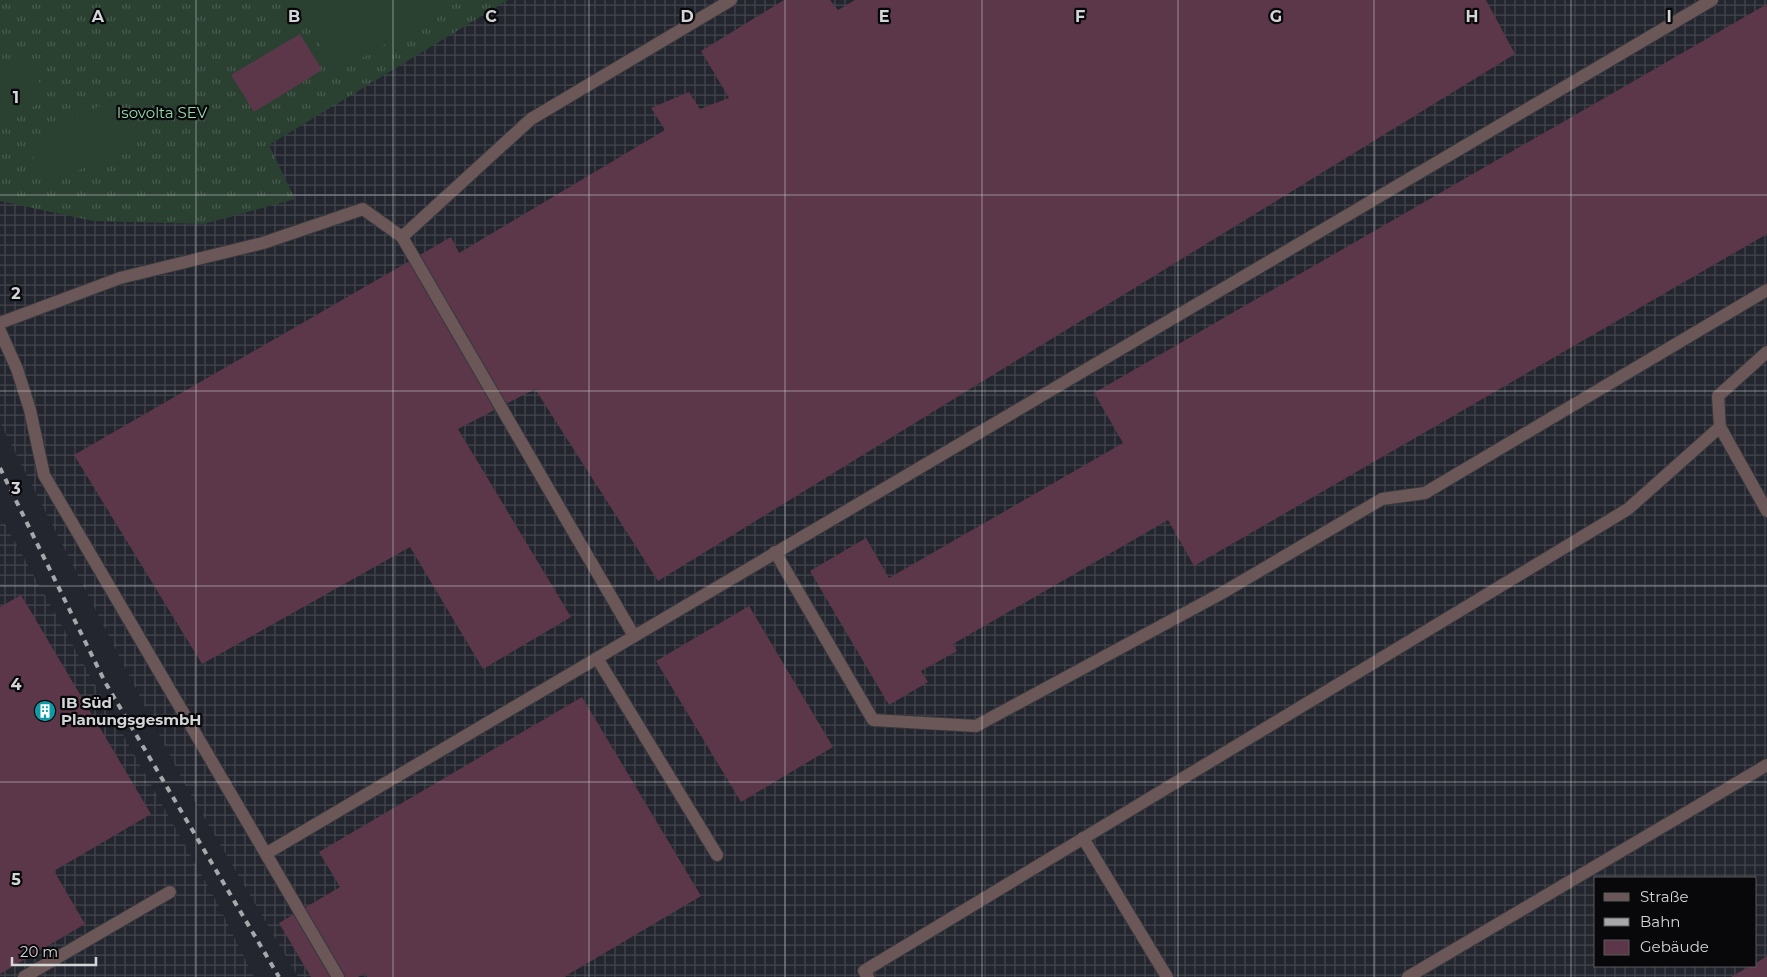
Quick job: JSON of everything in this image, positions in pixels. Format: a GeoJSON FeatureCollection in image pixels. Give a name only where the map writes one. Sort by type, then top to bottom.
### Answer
{"type":"FeatureCollection","features":[{"type":"Feature","properties":{"kind":"lane"},"geometry":{"type":"LineString","coordinates":[[402,237],[531,119],[731,0]]}},
{"type":"Feature","properties":{"kind":"lane"},"geometry":{"type":"LineString","coordinates":[[267,853],[1712,0]]}},
{"type":"Feature","properties":{"kind":"lane"},"geometry":{"type":"LineString","coordinates":[[0,323],[120,278],[263,243],[363,209],[402,237],[634,636]]}},
{"type":"Feature","properties":{"kind":"lane"},"geometry":{"type":"LineString","coordinates":[[775,552],[873,720],[976,726],[1222,593],[1382,499],[1425,493],[1767,290]]}},
{"type":"Feature","properties":{"kind":"lane"},"geometry":{"type":"LineString","coordinates":[[0,331],[17,369],[30,410],[44,475],[338,977]]}},
{"type":"Feature","properties":{"kind":"lane"},"geometry":{"type":"LineString","coordinates":[[1767,352],[1718,396],[1720,426],[1767,510]]}},
{"type":"Feature","properties":{"kind":"lane"},"geometry":{"type":"LineString","coordinates":[[868,977],[864,971],[1628,509],[1720,426]]}},
{"type":"Feature","properties":{"kind":"lane"},"geometry":{"type":"LineString","coordinates":[[597,658],[717,855]]}},
{"type":"Feature","properties":{"kind":"lane"},"geometry":{"type":"LineString","coordinates":[[1408,977],[1767,765]]}},
{"type":"Feature","properties":{"kind":"lane"},"geometry":{"type":"LineString","coordinates":[[1083,838],[1167,977]]}},
{"type":"Feature","properties":{"kind":"lane"},"geometry":{"type":"LineString","coordinates":[[24,977],[170,892]]}},
{"type":"Feature","properties":{"kind":"shaded area"},"geometry":{"type":"Polygon","coordinates":[[[0,0],[1767,0],[1767,977],[298,977],[184,783],[0,423],[0,0]]]}},
{"type":"Feature","properties":{"kind":"shaded area"},"geometry":{"type":"Polygon","coordinates":[[[0,423],[184,783],[298,977],[254,977],[218,904],[0,515],[0,423]]]}},
{"type":"Feature","properties":{"kind":"shaded area"},"geometry":{"type":"Polygon","coordinates":[[[0,515],[218,904],[254,977],[0,977],[0,515]]]}},
{"type":"Feature","properties":{"kind":"green space","name":"Isovolta SEV"},"geometry":{"type":"Polygon","coordinates":[[[0,0],[508,0],[269,145],[295,199],[204,224],[93,221],[0,201],[0,0]]]}},
{"type":"Feature","properties":{"kind":"green space"},"geometry":{"type":"Polygon","coordinates":[[[291,0],[460,0],[338,72],[291,0]]]}},
{"type":"Feature","properties":{"kind":"green space"},"geometry":{"type":"Polygon","coordinates":[[[26,58],[48,98],[0,125],[0,72],[26,58]]]}},
{"type":"Feature","properties":{"kind":"green space"},"geometry":{"type":"Polygon","coordinates":[[[114,98],[136,138],[49,187],[27,146],[114,98]]]}},
{"type":"Feature","properties":{"kind":"building"},"geometry":{"type":"Polygon","coordinates":[[[784,0],[830,0],[838,10],[855,0],[1486,0],[1515,54],[658,581],[535,389],[458,429],[571,617],[483,669],[410,547],[202,664],[74,455],[451,237],[459,253],[665,130],[651,108],[689,92],[700,109],[729,98],[701,51],[784,0]]]}},
{"type":"Feature","properties":{"kind":"building"},"geometry":{"type":"Polygon","coordinates":[[[1767,4],[1767,234],[1194,566],[1168,520],[953,644],[957,651],[921,671],[928,682],[889,705],[810,571],[866,538],[889,578],[1123,443],[1094,393],[1767,4]]]}},
{"type":"Feature","properties":{"kind":"building"},"geometry":{"type":"Polygon","coordinates":[[[300,34],[322,70],[254,112],[231,75],[300,34]]]}},
{"type":"Feature","properties":{"kind":"building","name":"IB Süd PlanungsgesmbH"},"geometry":{"type":"Polygon","coordinates":[[[21,595],[151,814],[54,871],[85,924],[0,974],[0,607],[21,595]]]}},
{"type":"Feature","properties":{"kind":"building"},"geometry":{"type":"Polygon","coordinates":[[[749,606],[833,747],[741,802],[656,661],[749,606]]]}},
{"type":"Feature","properties":{"kind":"building"},"geometry":{"type":"Polygon","coordinates":[[[582,697],[701,896],[564,977],[367,977],[365,973],[358,977],[311,977],[279,923],[340,887],[319,852],[582,697]]]}},
{"type":"Feature","properties":{"kind":"building"},"geometry":{"type":"Polygon","coordinates":[[[1767,956],[1767,977],[1731,977],[1748,967],[1757,967],[1757,962],[1767,956]]]}},
{"type":"Feature","properties":{"kind":"railway"},"geometry":{"type":"LineString","coordinates":[[0,468],[105,682],[279,977]]}},
{"type":"Feature","properties":{"kind":"place","name":"IB Süd PlanungsgesmbH"},"geometry":{"type":"Point","coordinates":[45,711]}}]}
